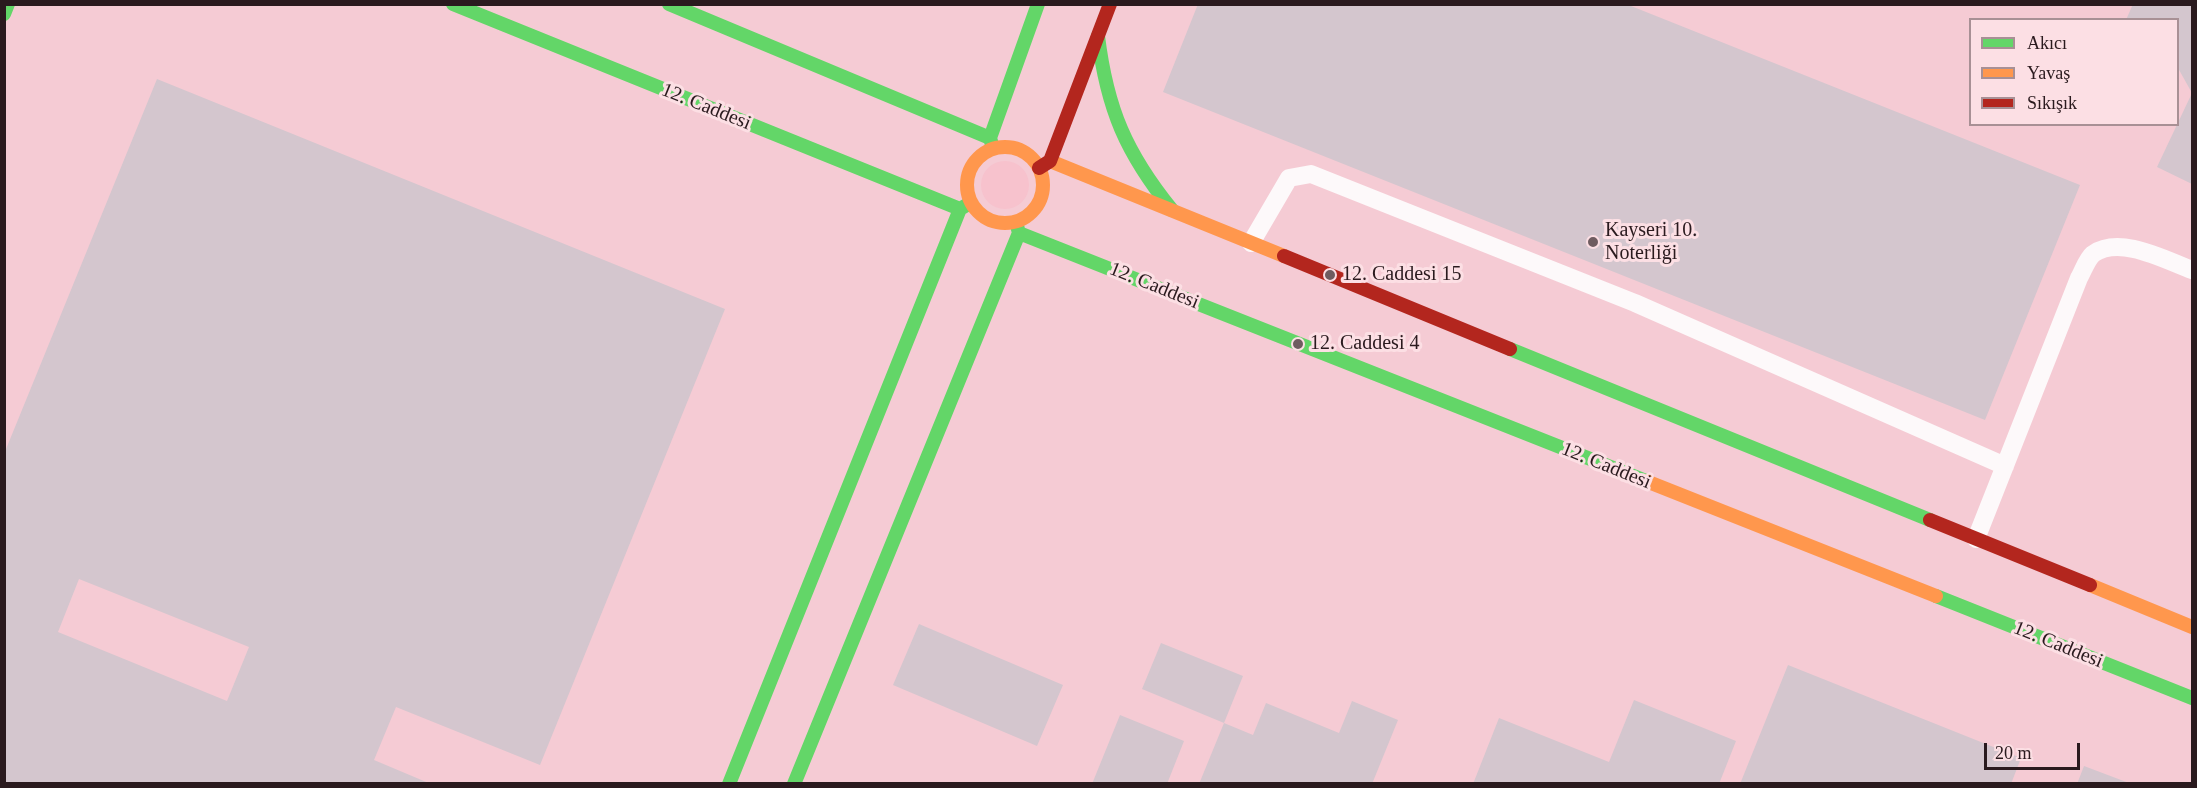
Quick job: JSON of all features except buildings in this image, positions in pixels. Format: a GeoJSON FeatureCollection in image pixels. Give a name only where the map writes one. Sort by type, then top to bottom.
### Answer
{"type":"FeatureCollection","features":[{"type":"Feature","properties":{"kind":"street"},"geometry":{"type":"LineString","coordinates":[[4,14],[8,4]]}},
{"type":"Feature","properties":{"kind":"street","name":"12. Caddesi"},"geometry":{"type":"LineString","coordinates":[[453,4],[965,206]]}},
{"type":"Feature","properties":{"kind":"street"},"geometry":{"type":"LineString","coordinates":[[669,4],[992,143],[1020,150],[1044,164],[1173,211],[2193,627]]}},
{"type":"Feature","properties":{"kind":"street"},"geometry":{"type":"LineString","coordinates":[[729,783],[965,206],[967,177],[972,165],[992,143],[1038,4]]}},
{"type":"Feature","properties":{"kind":"street"},"geometry":{"type":"LineString","coordinates":[[794,783],[1018,227],[1040,200],[1044,164],[1110,4]]}},
{"type":"Feature","properties":{"kind":"street"},"geometry":{"type":"LineString","coordinates":[[1098,36],[1105,87],[1118,127],[1132,157],[1173,211]]}},
{"type":"Feature","properties":{"kind":"street"},"geometry":{"type":"LineString","coordinates":[[965,206],[990,221],[1018,227]]}},
{"type":"Feature","properties":{"kind":"street","name":"12. Caddesi"},"geometry":{"type":"LineString","coordinates":[[1018,227],[2193,698]]}},
{"type":"Feature","properties":{"kind":"lane"},"geometry":{"type":"LineString","coordinates":[[1251,243],[1289,178],[1311,174],[1635,303],[2005,466]]}},
{"type":"Feature","properties":{"kind":"lane"},"geometry":{"type":"LineString","coordinates":[[1977,539],[2079,278],[2091,255],[2107,247],[2129,247],[2193,270]]}},
{"type":"Feature","properties":{"kind":"shaded area"},"geometry":{"type":"Polygon","coordinates":[[[5,5],[2192,5],[2192,783],[5,783],[5,5]]]}},
{"type":"Feature","properties":{"kind":"shaded area"},"geometry":{"type":"Polygon","coordinates":[[[1005,161],[1022,168],[1029,185],[1022,202],[1005,209],[988,202],[981,185],[988,168],[1005,161]]]}},
{"type":"Feature","properties":{"kind":"traffic: fast"},"geometry":{"type":"LineString","coordinates":[[4,14],[8,4]]}},
{"type":"Feature","properties":{"kind":"traffic: fast"},"geometry":{"type":"LineString","coordinates":[[453,4],[960,209]]}},
{"type":"Feature","properties":{"kind":"traffic: fast"},"geometry":{"type":"LineString","coordinates":[[669,4],[990,138]]}},
{"type":"Feature","properties":{"kind":"traffic: fast"},"geometry":{"type":"LineString","coordinates":[[993,148],[990,138],[1038,4]]}},
{"type":"Feature","properties":{"kind":"traffic: fast"},"geometry":{"type":"LineString","coordinates":[[1098,36],[1107,86],[1121,129],[1142,169],[1172,210]]}},
{"type":"Feature","properties":{"kind":"traffic: fast"},"geometry":{"type":"LineString","coordinates":[[729,784],[960,209],[970,203]]}},
{"type":"Feature","properties":{"kind":"traffic: fast"},"geometry":{"type":"LineString","coordinates":[[794,784],[1019,233],[1016,222]]}},
{"type":"Feature","properties":{"kind":"traffic: fast"},"geometry":{"type":"LineString","coordinates":[[1019,233],[1646,481]]}},
{"type":"Feature","properties":{"kind":"traffic: fast"},"geometry":{"type":"LineString","coordinates":[[1510,349],[1930,520]]}},
{"type":"Feature","properties":{"kind":"traffic: fast"},"geometry":{"type":"LineString","coordinates":[[1936,596],[2192,698]]}},
{"type":"Feature","properties":{"kind":"traffic: slow"},"geometry":{"type":"LineString","coordinates":[[998,147],[1012,147],[1026,153],[1037,164],[1043,178],[1043,185],[1040,200],[1032,212],[1012,223],[998,223],[984,217],[973,206],[967,192],[967,178],[973,164],[984,153],[998,147]]}},
{"type":"Feature","properties":{"kind":"traffic: slow"},"geometry":{"type":"LineString","coordinates":[[1050,161],[1284,256]]}},
{"type":"Feature","properties":{"kind":"traffic: slow"},"geometry":{"type":"LineString","coordinates":[[1646,481],[1936,596]]}},
{"type":"Feature","properties":{"kind":"traffic: slow"},"geometry":{"type":"LineString","coordinates":[[2090,585],[2192,627]]}},
{"type":"Feature","properties":{"kind":"traffic: jam"},"geometry":{"type":"LineString","coordinates":[[1039,168],[1050,161],[1110,4]]}},
{"type":"Feature","properties":{"kind":"traffic: jam"},"geometry":{"type":"LineString","coordinates":[[1284,256],[1510,349]]}},
{"type":"Feature","properties":{"kind":"traffic: jam"},"geometry":{"type":"LineString","coordinates":[[1930,520],[2090,585]]}},
{"type":"Feature","properties":{"kind":"place","name":"Kayseri 10. Noterliği"},"geometry":{"type":"Point","coordinates":[1593,242]}},
{"type":"Feature","properties":{"kind":"place","name":"12. Caddesi 15"},"geometry":{"type":"Point","coordinates":[1330,275]}},
{"type":"Feature","properties":{"kind":"place","name":"12. Caddesi 4"},"geometry":{"type":"Point","coordinates":[1298,344]}}]}
